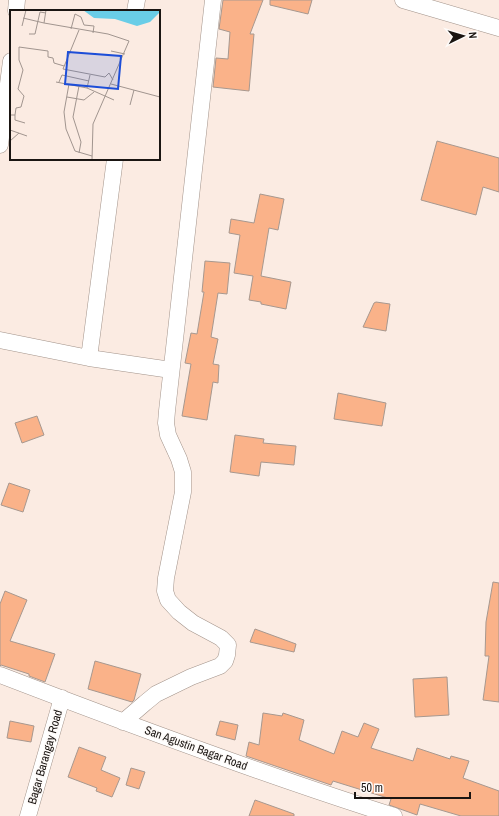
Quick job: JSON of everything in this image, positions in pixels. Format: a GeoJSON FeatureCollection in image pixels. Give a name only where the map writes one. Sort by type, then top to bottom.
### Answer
{"type":"FeatureCollection","features":[{"type":"Feature","properties":{"kind":"street"},"geometry":{"type":"LineString","coordinates":[[16,10],[17,0]]}},
{"type":"Feature","properties":{"kind":"street"},"geometry":{"type":"LineString","coordinates":[[135,10],[137,0]]}},
{"type":"Feature","properties":{"kind":"street"},"geometry":{"type":"LineString","coordinates":[[123,722],[156,694],[191,677],[220,666],[225,661],[227,655],[228,645],[221,638],[193,623],[179,612],[168,600],[165,591],[166,578],[183,492],[183,472],[179,458],[168,434],[166,423],[213,0]]}},
{"type":"Feature","properties":{"kind":"street"},"geometry":{"type":"LineString","coordinates":[[403,0],[499,28]]}},
{"type":"Feature","properties":{"kind":"street"},"geometry":{"type":"LineString","coordinates":[[0,57],[10,60]]}},
{"type":"Feature","properties":{"kind":"street"},"geometry":{"type":"LineString","coordinates":[[0,145],[10,68]]}},
{"type":"Feature","properties":{"kind":"street"},"geometry":{"type":"LineString","coordinates":[[89,358],[115,160]]}},
{"type":"Feature","properties":{"kind":"street"},"geometry":{"type":"LineString","coordinates":[[0,340],[89,358],[171,370]]}},
{"type":"Feature","properties":{"kind":"street","name":"San Agustin Bagar Road"},"geometry":{"type":"LineString","coordinates":[[0,674],[123,722],[332,796],[394,816]]}},
{"type":"Feature","properties":{"kind":"street","name":"Bagar Barangay Road"},"geometry":{"type":"LineString","coordinates":[[28,816],[62,698]]}},
{"type":"Feature","properties":{"kind":"building"},"geometry":{"type":"Polygon","coordinates":[[[223,0],[263,0],[250,34],[254,34],[249,91],[213,87],[216,58],[228,59],[230,32],[219,29],[223,0]]]}},
{"type":"Feature","properties":{"kind":"building"},"geometry":{"type":"Polygon","coordinates":[[[270,0],[312,0],[308,14],[270,5],[270,0]]]}},
{"type":"Feature","properties":{"kind":"building"},"geometry":{"type":"Polygon","coordinates":[[[437,141],[499,158],[499,192],[483,187],[476,215],[421,200],[437,141]]]}},
{"type":"Feature","properties":{"kind":"building"},"geometry":{"type":"Polygon","coordinates":[[[260,194],[284,199],[278,230],[269,228],[261,276],[291,282],[286,309],[249,300],[253,276],[234,273],[240,235],[229,233],[231,219],[254,223],[260,194]]]}},
{"type":"Feature","properties":{"kind":"building"},"geometry":{"type":"Polygon","coordinates":[[[205,261],[230,263],[227,294],[218,293],[211,337],[218,339],[213,364],[219,365],[218,383],[213,382],[207,420],[182,416],[191,364],[185,363],[191,333],[197,334],[204,292],[202,292],[205,261]]]}},
{"type":"Feature","properties":{"kind":"building"},"geometry":{"type":"Polygon","coordinates":[[[374,303],[390,304],[386,331],[363,327],[374,303]]]}},
{"type":"Feature","properties":{"kind":"building"},"geometry":{"type":"Polygon","coordinates":[[[338,393],[386,403],[382,426],[334,419],[338,393]]]}},
{"type":"Feature","properties":{"kind":"building"},"geometry":{"type":"Polygon","coordinates":[[[37,416],[44,435],[22,443],[15,423],[37,416]]]}},
{"type":"Feature","properties":{"kind":"building"},"geometry":{"type":"Polygon","coordinates":[[[235,435],[264,439],[263,443],[296,446],[294,465],[261,462],[259,476],[230,472],[235,435]]]}},
{"type":"Feature","properties":{"kind":"building"},"geometry":{"type":"Polygon","coordinates":[[[9,483],[30,490],[23,512],[1,505],[9,483]]]}},
{"type":"Feature","properties":{"kind":"building"},"geometry":{"type":"Polygon","coordinates":[[[493,582],[499,583],[499,702],[483,700],[489,656],[485,656],[486,622],[493,582]]]}},
{"type":"Feature","properties":{"kind":"building"},"geometry":{"type":"Polygon","coordinates":[[[5,591],[27,600],[10,641],[55,654],[45,682],[29,676],[29,674],[1,665],[0,666],[0,604],[5,591]]]}},
{"type":"Feature","properties":{"kind":"building"},"geometry":{"type":"Polygon","coordinates":[[[255,629],[296,644],[294,652],[250,642],[255,629]]]}},
{"type":"Feature","properties":{"kind":"building"},"geometry":{"type":"Polygon","coordinates":[[[95,661],[141,674],[134,700],[132,702],[88,689],[95,661]]]}},
{"type":"Feature","properties":{"kind":"building"},"geometry":{"type":"Polygon","coordinates":[[[447,677],[449,715],[415,717],[413,679],[447,677]]]}},
{"type":"Feature","properties":{"kind":"building"},"geometry":{"type":"Polygon","coordinates":[[[263,713],[282,716],[283,713],[304,720],[299,740],[334,754],[342,731],[358,737],[364,723],[379,729],[371,748],[413,761],[417,748],[450,759],[451,756],[469,761],[463,778],[499,791],[499,816],[461,816],[420,804],[417,815],[389,805],[391,799],[333,781],[331,785],[246,756],[249,742],[259,745],[263,713]]]}},
{"type":"Feature","properties":{"kind":"building"},"geometry":{"type":"Polygon","coordinates":[[[10,721],[34,726],[31,742],[7,738],[10,721]]]}},
{"type":"Feature","properties":{"kind":"building"},"geometry":{"type":"Polygon","coordinates":[[[220,721],[238,725],[235,740],[216,735],[220,721]]]}},
{"type":"Feature","properties":{"kind":"building"},"geometry":{"type":"Polygon","coordinates":[[[79,747],[106,757],[101,770],[120,778],[112,797],[96,791],[97,788],[68,777],[79,747]]]}},
{"type":"Feature","properties":{"kind":"building"},"geometry":{"type":"Polygon","coordinates":[[[131,768],[145,772],[139,789],[126,785],[131,768]]]}},
{"type":"Feature","properties":{"kind":"building"},"geometry":{"type":"Polygon","coordinates":[[[255,800],[294,814],[294,816],[249,816],[255,800]]]}}]}
